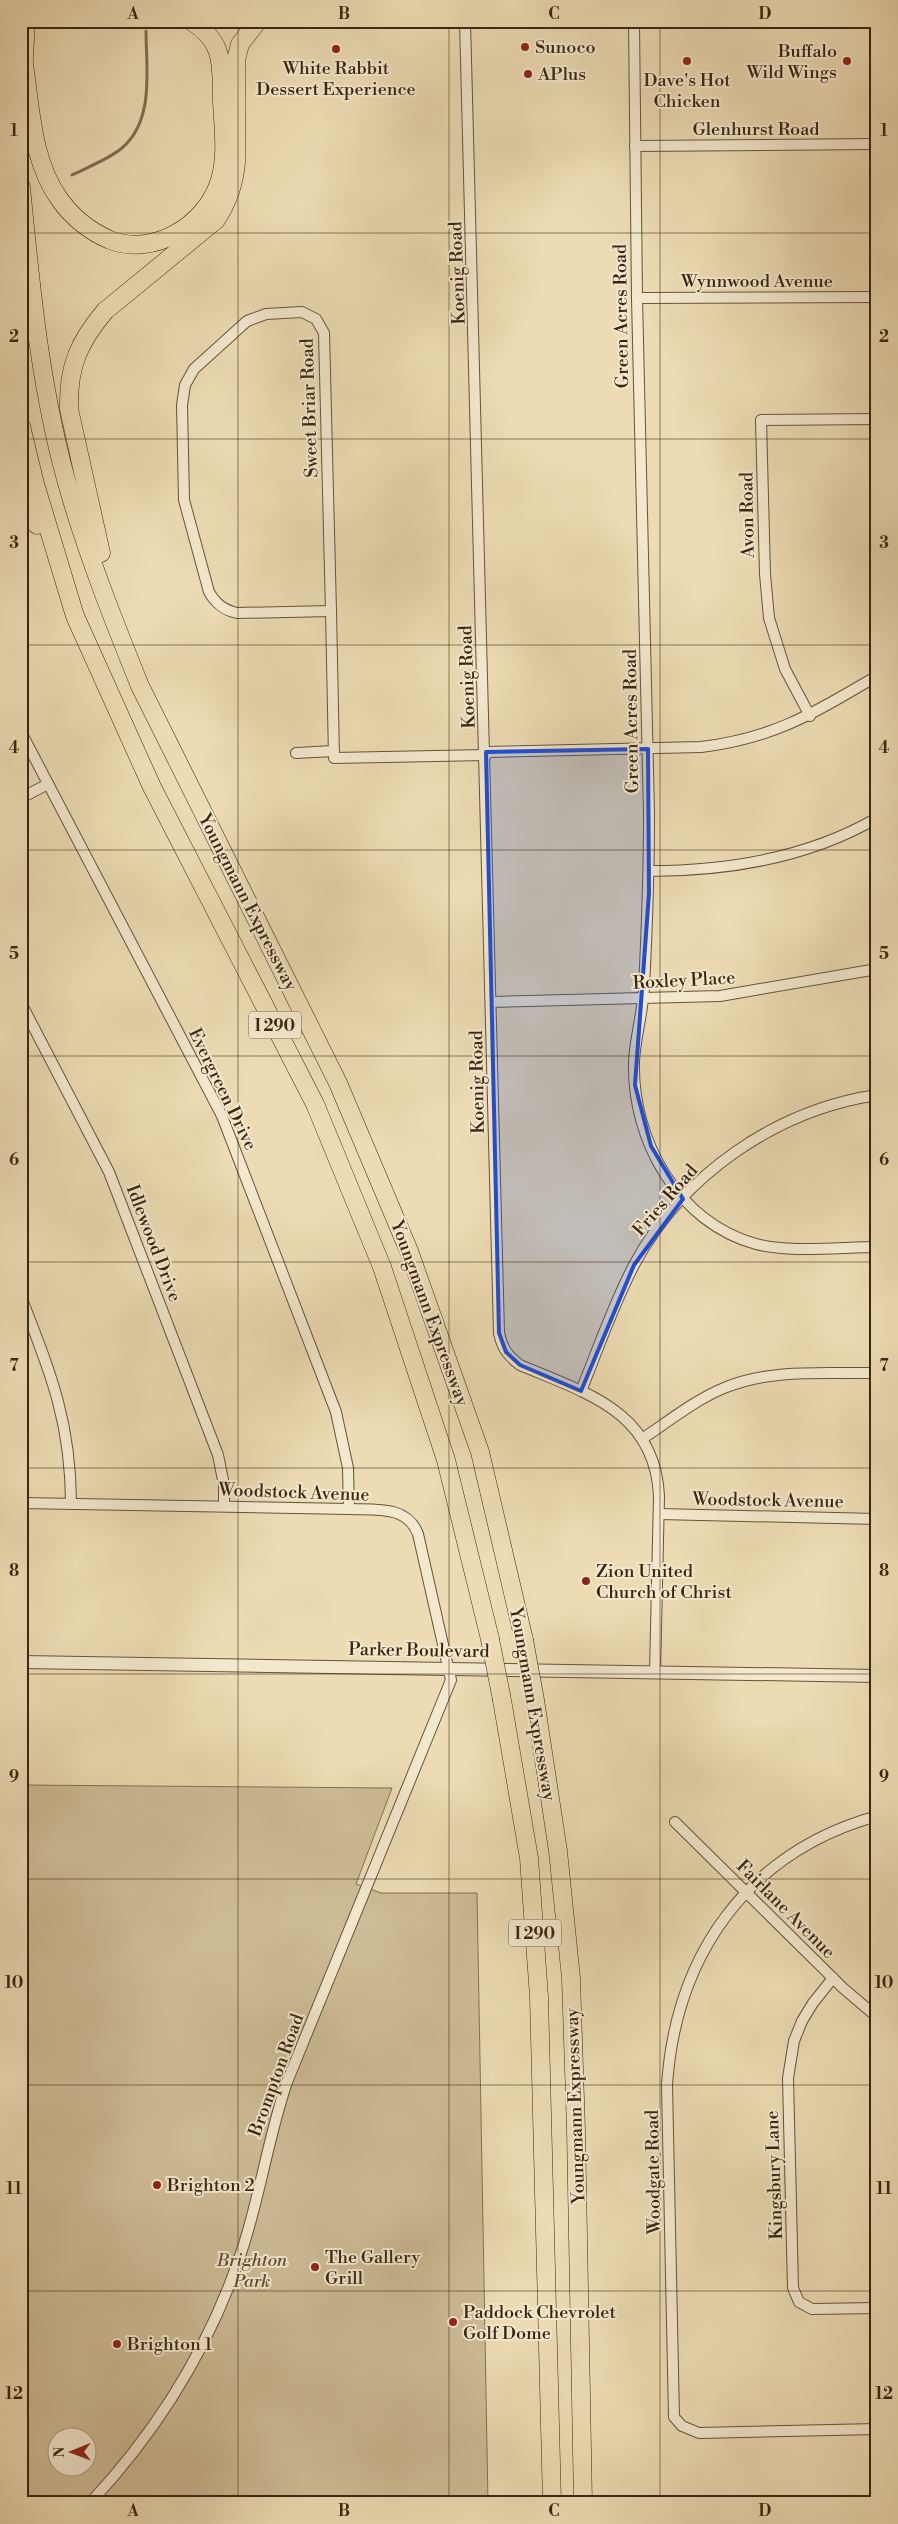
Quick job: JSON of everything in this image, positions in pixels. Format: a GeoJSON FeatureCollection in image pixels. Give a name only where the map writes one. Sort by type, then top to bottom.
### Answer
{"type":"FeatureCollection","features":[{"type":"Feature","properties":{"kind":"highway"},"geometry":{"type":"LineString","coordinates":[[24,65],[36,148],[59,198],[74,217],[87,228],[111,240],[134,244],[159,240],[180,231],[201,215],[212,199],[224,164],[221,60],[212,37],[191,21]]}},
{"type":"Feature","properties":{"kind":"highway"},"geometry":{"type":"LineString","coordinates":[[116,627],[69,409],[70,373],[81,344],[90,329],[105,311],[216,220],[224,208],[234,179],[236,163],[236,60],[240,44],[258,21]]}},
{"type":"Feature","properties":{"kind":"highway"},"geometry":{"type":"LineString","coordinates":[[21,117],[25,30]]}},
{"type":"Feature","properties":{"kind":"highway","name":"Youngmann Expressway"},"geometry":{"type":"LineString","coordinates":[[21,187],[31,296],[54,427],[71,497],[116,627],[140,686],[338,1084],[409,1251],[480,1452],[524,1640],[558,1851],[570,1978],[576,2140],[583,2503]]}},
{"type":"Feature","properties":{"kind":"highway","name":"Youngmann Expressway"},"geometry":{"type":"LineString","coordinates":[[21,426],[35,484],[75,616],[152,787],[315,1104],[378,1258],[446,1460],[490,1639],[529,1858],[540,1997],[552,2503]]}},
{"type":"Feature","properties":{"kind":"highway"},"geometry":{"type":"LineString","coordinates":[[21,486],[75,616]]}},
{"type":"Feature","properties":{"kind":"street","name":"Koenig Road"},"geometry":{"type":"LineString","coordinates":[[465,21],[486,753],[499,1333],[506,1352],[520,1366],[581,1391]]}},
{"type":"Feature","properties":{"kind":"street","name":"Green Acres Road"},"geometry":{"type":"LineString","coordinates":[[634,21],[637,298],[648,749],[649,871],[644,999],[637,1033],[634,1064],[638,1106],[660,1165],[682,1199],[707,1221],[723,1231],[758,1244],[777,1247],[877,1247]]}},
{"type":"Feature","properties":{"kind":"street","name":"Glenhurst Road"},"geometry":{"type":"LineString","coordinates":[[635,146],[877,144]]}},
{"type":"Feature","properties":{"kind":"street","name":"Wynnwood Avenue"},"geometry":{"type":"LineString","coordinates":[[637,298],[877,297]]}},
{"type":"Feature","properties":{"kind":"street","name":"Sweet Briar Road"},"geometry":{"type":"LineString","coordinates":[[331,611],[238,613],[221,607],[209,592],[186,512],[182,405],[184,385],[194,369],[240,326],[257,316],[302,312],[310,314],[321,326],[324,333],[331,611],[334,751]]}},
{"type":"Feature","properties":{"kind":"street","name":"Avon Road"},"geometry":{"type":"LineString","coordinates":[[810,716],[785,669],[770,618],[765,574],[761,420],[877,419]]}},
{"type":"Feature","properties":{"kind":"street"},"geometry":{"type":"LineString","coordinates":[[296,753],[334,751],[334,758],[648,749],[729,744],[757,737],[810,716],[877,676]]}},
{"type":"Feature","properties":{"kind":"street","name":"Evergreen Drive"},"geometry":{"type":"LineString","coordinates":[[21,732],[222,1116],[336,1412],[348,1468],[348,1508]]}},
{"type":"Feature","properties":{"kind":"street"},"geometry":{"type":"LineString","coordinates":[[21,798],[48,784]]}},
{"type":"Feature","properties":{"kind":"street"},"geometry":{"type":"LineString","coordinates":[[649,871],[714,869],[769,860],[822,843],[877,818]]}},
{"type":"Feature","properties":{"kind":"street","name":"Roxley Place"},"geometry":{"type":"LineString","coordinates":[[491,1002],[730,995],[877,969]]}},
{"type":"Feature","properties":{"kind":"street","name":"Idlewood Drive"},"geometry":{"type":"LineString","coordinates":[[21,1003],[109,1172],[218,1455],[224,1485],[224,1505]]}},
{"type":"Feature","properties":{"kind":"street","name":"Fries Road"},"geometry":{"type":"LineString","coordinates":[[581,1391],[634,1265],[649,1240],[682,1199],[716,1167],[770,1131],[826,1107],[877,1095]]}},
{"type":"Feature","properties":{"kind":"street"},"geometry":{"type":"LineString","coordinates":[[21,1297],[61,1406],[70,1460],[71,1504]]}},
{"type":"Feature","properties":{"kind":"street"},"geometry":{"type":"LineString","coordinates":[[642,1439],[702,1399],[739,1382],[773,1375],[877,1374]]}},
{"type":"Feature","properties":{"kind":"street"},"geometry":{"type":"LineString","coordinates":[[581,1391],[612,1406],[634,1426],[652,1459],[658,1477],[659,1514],[655,1673]]}},
{"type":"Feature","properties":{"kind":"street","name":"Woodstock Avenue"},"geometry":{"type":"LineString","coordinates":[[21,1503],[348,1508],[401,1514],[414,1524],[448,1668]]}},
{"type":"Feature","properties":{"kind":"street","name":"Woodstock Avenue"},"geometry":{"type":"LineString","coordinates":[[659,1514],[877,1519]]}},
{"type":"Feature","properties":{"kind":"street","name":"Parker Boulevard"},"geometry":{"type":"LineString","coordinates":[[21,1662],[877,1676]]}},
{"type":"Feature","properties":{"kind":"street","name":"Brompton Road"},"geometry":{"type":"LineString","coordinates":[[90,2503],[128,2460],[174,2394],[195,2360],[220,2308],[252,2217],[269,2141],[287,2082],[431,1734],[451,1680],[448,1668]]}},
{"type":"Feature","properties":{"kind":"street","name":"Woodgate Road"},"geometry":{"type":"LineString","coordinates":[[877,1816],[837,1829],[799,1849],[768,1872],[746,1892],[716,1930],[701,1955],[679,2008],[669,2056],[667,2085],[674,2417],[682,2426],[699,2433],[877,2429]]}},
{"type":"Feature","properties":{"kind":"street","name":"Fairlane Avenue"},"geometry":{"type":"LineString","coordinates":[[675,1822],[833,1978],[877,2017]]}},
{"type":"Feature","properties":{"kind":"street","name":"Kingsbury Lane"},"geometry":{"type":"LineString","coordinates":[[833,1978],[813,2003],[802,2021],[794,2041],[788,2071],[793,2288],[799,2302],[812,2309],[877,2308]]}},
{"type":"Feature","properties":{"kind":"highlighted area"},"geometry":{"type":"Polygon","coordinates":[[[648,749],[649,893],[635,1085],[651,1146],[683,1199],[634,1265],[581,1391],[520,1365],[506,1352],[499,1333],[486,752],[648,749]]]}},
{"type":"Feature","properties":{"kind":"green space","name":"Brighton Park"},"geometry":{"type":"Polygon","coordinates":[[[21,1785],[392,1788],[356,1884],[381,1893],[477,1893],[488,2503],[21,2503],[21,1785]]]}},
{"type":"Feature","properties":{"kind":"waterway"},"geometry":{"type":"LineString","coordinates":[[72,175],[117,152],[133,136],[140,123],[146,93],[146,31]]}},
{"type":"Feature","properties":{"kind":"place","name":"Sunoco"},"geometry":{"type":"Point","coordinates":[525,47]}},
{"type":"Feature","properties":{"kind":"place","name":"White Rabbit Dessert Experience"},"geometry":{"type":"Point","coordinates":[336,49]}},
{"type":"Feature","properties":{"kind":"place","name":"Dave's Hot Chicken"},"geometry":{"type":"Point","coordinates":[687,61]}},
{"type":"Feature","properties":{"kind":"place","name":"Buffalo Wild Wings"},"geometry":{"type":"Point","coordinates":[847,61]}},
{"type":"Feature","properties":{"kind":"place","name":"APlus"},"geometry":{"type":"Point","coordinates":[528,74]}},
{"type":"Feature","properties":{"kind":"place","name":"Zion United Church of Christ"},"geometry":{"type":"Point","coordinates":[586,1581]}},
{"type":"Feature","properties":{"kind":"place","name":"Brighton 2"},"geometry":{"type":"Point","coordinates":[157,2185]}},
{"type":"Feature","properties":{"kind":"place","name":"The Gallery Grill"},"geometry":{"type":"Point","coordinates":[315,2267]}},
{"type":"Feature","properties":{"kind":"place","name":"Paddock Chevrolet Golf Dome"},"geometry":{"type":"Point","coordinates":[453,2322]}},
{"type":"Feature","properties":{"kind":"place","name":"Brighton 1"},"geometry":{"type":"Point","coordinates":[117,2344]}}]}
